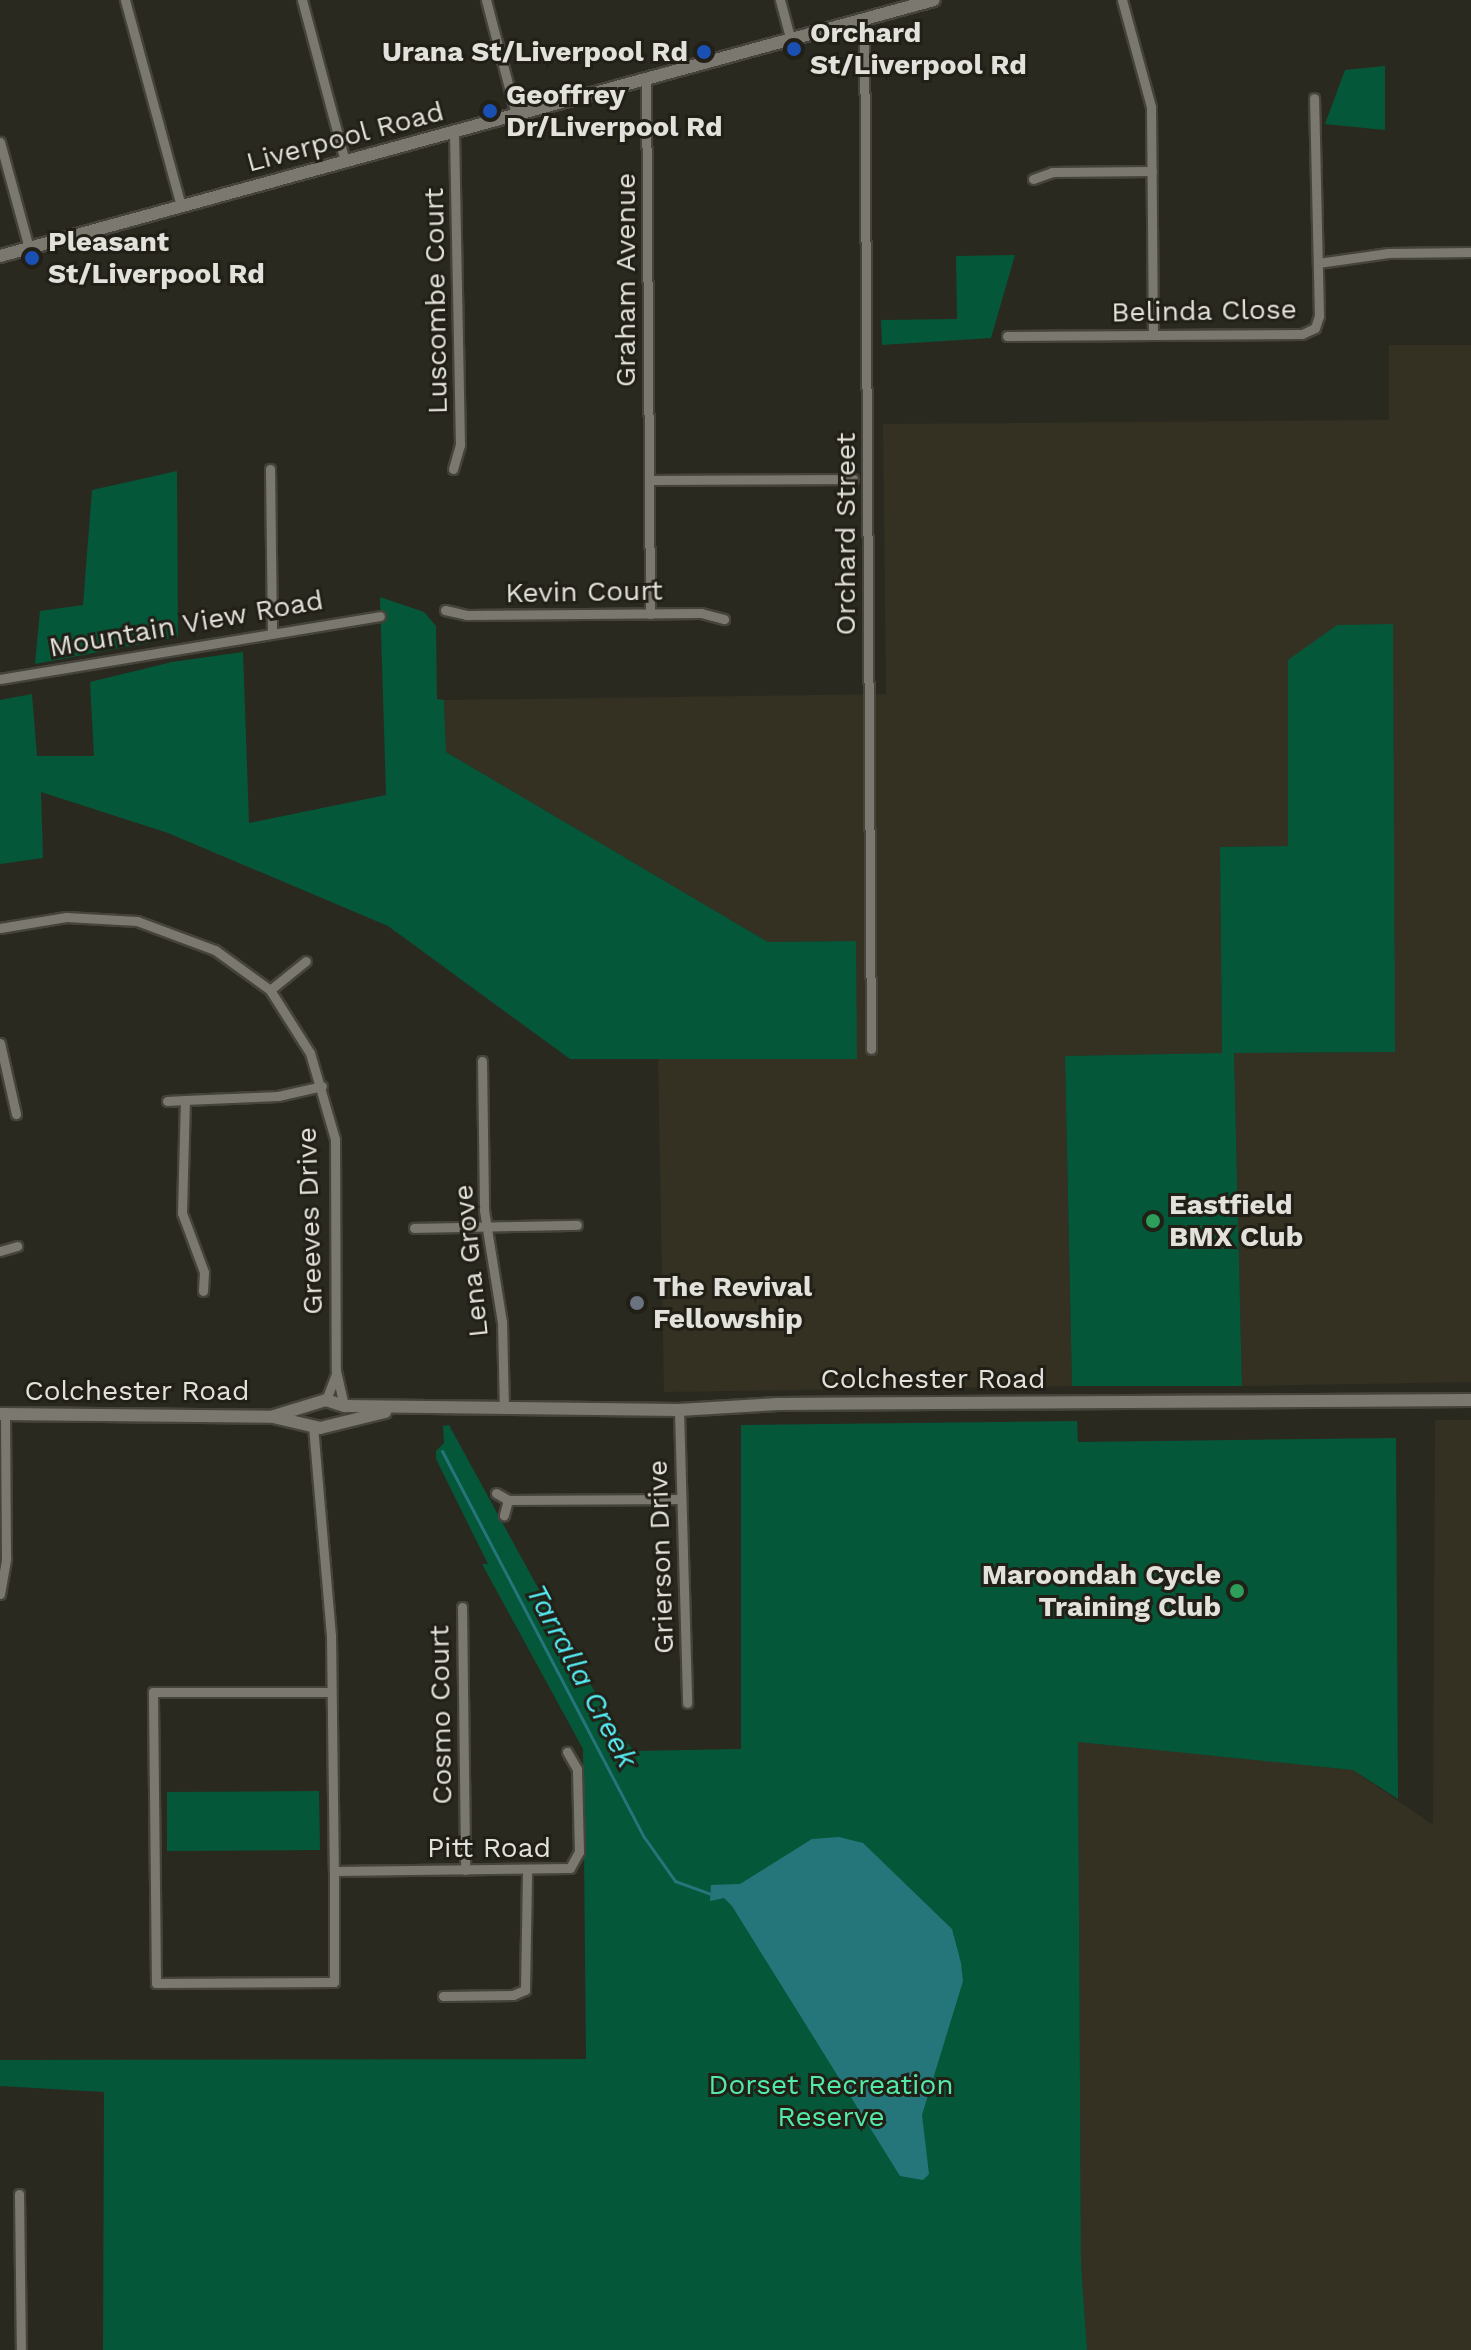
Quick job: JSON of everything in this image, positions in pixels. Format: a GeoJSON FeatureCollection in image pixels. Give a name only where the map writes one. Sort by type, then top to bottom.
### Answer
{"type":"FeatureCollection","features":[{"type":"Feature","properties":{"kind":"main road","name":"Liverpool Road"},"geometry":{"type":"LineString","coordinates":[[0,256],[934,0]]}},
{"type":"Feature","properties":{"kind":"main road","name":"Colchester Road"},"geometry":{"type":"LineString","coordinates":[[273,1417],[321,1402],[395,1410],[679,1410],[778,1404],[1471,1400]]}},
{"type":"Feature","properties":{"kind":"main road"},"geometry":{"type":"LineString","coordinates":[[317,1426],[309,1414],[321,1402]]}},
{"type":"Feature","properties":{"kind":"main road"},"geometry":{"type":"LineString","coordinates":[[342,1421],[344,1404]]}},
{"type":"Feature","properties":{"kind":"main road","name":"Colchester Road"},"geometry":{"type":"LineString","coordinates":[[3,1414],[273,1417],[317,1426],[395,1410]]}},
{"type":"Feature","properties":{"kind":"street"},"geometry":{"type":"LineString","coordinates":[[125,0],[181,206]]}},
{"type":"Feature","properties":{"kind":"street"},"geometry":{"type":"LineString","coordinates":[[302,0],[345,162]]}},
{"type":"Feature","properties":{"kind":"street"},"geometry":{"type":"LineString","coordinates":[[486,0],[516,114]]}},
{"type":"Feature","properties":{"kind":"street"},"geometry":{"type":"LineString","coordinates":[[780,0],[790,38]]}},
{"type":"Feature","properties":{"kind":"street"},"geometry":{"type":"LineString","coordinates":[[1122,0],[1150,102],[1153,335]]}},
{"type":"Feature","properties":{"kind":"street","name":"Orchard Street"},"geometry":{"type":"LineString","coordinates":[[864,19],[871,1049]]}},
{"type":"Feature","properties":{"kind":"street","name":"Graham Avenue"},"geometry":{"type":"LineString","coordinates":[[646,79],[650,614]]}},
{"type":"Feature","properties":{"kind":"street","name":"Belinda Close"},"geometry":{"type":"LineString","coordinates":[[1007,336],[1309,332],[1319,316],[1314,98]]}},
{"type":"Feature","properties":{"kind":"street","name":"Luscombe Court"},"geometry":{"type":"LineString","coordinates":[[453,469],[460,445],[454,132]]}},
{"type":"Feature","properties":{"kind":"street"},"geometry":{"type":"LineString","coordinates":[[0,142],[29,248]]}},
{"type":"Feature","properties":{"kind":"street"},"geometry":{"type":"LineString","coordinates":[[1033,179],[1052,172],[1152,171]]}},
{"type":"Feature","properties":{"kind":"street"},"geometry":{"type":"LineString","coordinates":[[1318,263],[1388,253],[1471,252]]}},
{"type":"Feature","properties":{"kind":"street"},"geometry":{"type":"LineString","coordinates":[[270,469],[272,630]]}},
{"type":"Feature","properties":{"kind":"street"},"geometry":{"type":"LineString","coordinates":[[650,480],[853,479]]}},
{"type":"Feature","properties":{"kind":"street","name":"Kevin Court"},"geometry":{"type":"LineString","coordinates":[[445,610],[466,615],[701,613],[724,619]]}},
{"type":"Feature","properties":{"kind":"street","name":"Mountain View Road"},"geometry":{"type":"LineString","coordinates":[[0,679],[272,630],[380,616]]}},
{"type":"Feature","properties":{"kind":"street","name":"Greeves Drive"},"geometry":{"type":"LineString","coordinates":[[0,928],[66,917],[137,921],[215,950],[270,990],[310,1053],[335,1139],[336,1371],[344,1404]]}},
{"type":"Feature","properties":{"kind":"street"},"geometry":{"type":"LineString","coordinates":[[270,990],[306,961]]}},
{"type":"Feature","properties":{"kind":"street"},"geometry":{"type":"LineString","coordinates":[[0,1043],[16,1114]]}},
{"type":"Feature","properties":{"kind":"street","name":"Lena Grove"},"geometry":{"type":"LineString","coordinates":[[482,1061],[486,1227],[502,1322],[504,1409]]}},
{"type":"Feature","properties":{"kind":"street"},"geometry":{"type":"LineString","coordinates":[[167,1101],[278,1096],[322,1086]]}},
{"type":"Feature","properties":{"kind":"street"},"geometry":{"type":"LineString","coordinates":[[185,1100],[182,1213],[204,1272],[203,1291]]}},
{"type":"Feature","properties":{"kind":"street"},"geometry":{"type":"LineString","coordinates":[[414,1228],[577,1225]]}},
{"type":"Feature","properties":{"kind":"street"},"geometry":{"type":"LineString","coordinates":[[0,1251],[17,1246]]}},
{"type":"Feature","properties":{"kind":"street","name":"Greeves Drive"},"geometry":{"type":"LineString","coordinates":[[321,1402],[336,1371]]}},
{"type":"Feature","properties":{"kind":"street","name":"Grierson Drive"},"geometry":{"type":"LineString","coordinates":[[679,1410],[679,1499],[687,1703]]}},
{"type":"Feature","properties":{"kind":"street"},"geometry":{"type":"LineString","coordinates":[[0,1594],[6,1574],[3,1414]]}},
{"type":"Feature","properties":{"kind":"street"},"geometry":{"type":"LineString","coordinates":[[317,1426],[315,1454],[331,1692],[334,1982],[156,1983],[153,1692],[331,1692]]}},
{"type":"Feature","properties":{"kind":"street"},"geometry":{"type":"LineString","coordinates":[[496,1493],[508,1500],[679,1499]]}},
{"type":"Feature","properties":{"kind":"street"},"geometry":{"type":"LineString","coordinates":[[504,1515],[508,1500]]}},
{"type":"Feature","properties":{"kind":"street","name":"Cosmo Court"},"geometry":{"type":"LineString","coordinates":[[462,1607],[465,1870]]}},
{"type":"Feature","properties":{"kind":"street","name":"Pitt Road"},"geometry":{"type":"LineString","coordinates":[[334,1871],[565,1870],[578,1859],[577,1769],[567,1752]]}},
{"type":"Feature","properties":{"kind":"street"},"geometry":{"type":"LineString","coordinates":[[443,1996],[513,1995],[525,1990],[527,1870]]}},
{"type":"Feature","properties":{"kind":"street"},"geometry":{"type":"LineString","coordinates":[[19,2194],[21,2350]]}},
{"type":"Feature","properties":{"kind":"shaded area"},"geometry":{"type":"Polygon","coordinates":[[[1389,345],[1471,345],[1471,1382],[1242,1386],[1234,1053],[1395,1052],[1288,660],[1288,846],[1220,847],[1222,1053],[1065,1056],[1072,1386],[664,1392],[658,1057],[856,1058],[856,941],[768,942],[446,752],[444,700],[886,694],[883,424],[1389,420],[1389,345]]]}},
{"type":"Feature","properties":{"kind":"shaded area"},"geometry":{"type":"Polygon","coordinates":[[[1435,1420],[1471,1420],[1471,2350],[1087,2350],[1081,2263],[1078,1741],[1353,1770],[1433,1825],[1435,1420]]]}},
{"type":"Feature","properties":{"kind":"green space"},"geometry":{"type":"Polygon","coordinates":[[[1385,66],[1385,130],[1325,124],[1345,70],[1385,66]]]}},
{"type":"Feature","properties":{"kind":"green space"},"geometry":{"type":"Polygon","coordinates":[[[1015,255],[991,338],[882,345],[881,320],[957,319],[956,256],[1015,255]]]}},
{"type":"Feature","properties":{"kind":"green space"},"geometry":{"type":"Polygon","coordinates":[[[177,471],[178,637],[35,664],[40,611],[83,605],[92,490],[177,471]]]}},
{"type":"Feature","properties":{"kind":"green space"},"geometry":{"type":"Polygon","coordinates":[[[380,597],[424,612],[436,626],[437,699],[444,700],[446,752],[768,942],[856,941],[857,1059],[570,1059],[388,926],[168,833],[41,792],[43,858],[0,864],[0,700],[32,694],[37,756],[94,756],[90,682],[172,662],[243,652],[249,823],[386,795],[380,597]]]}},
{"type":"Feature","properties":{"kind":"green space"},"geometry":{"type":"Polygon","coordinates":[[[1393,624],[1395,1052],[1234,1053],[1242,1386],[1072,1386],[1065,1056],[1222,1053],[1220,847],[1288,846],[1288,660],[1337,625],[1393,624]]]}},
{"type":"Feature","properties":{"kind":"green space","name":"Dorset Recreation Reserve"},"geometry":{"type":"Polygon","coordinates":[[[1077,1421],[1078,1442],[1396,1438],[1398,1799],[1353,1770],[1078,1742],[1081,2263],[1087,2350],[103,2350],[104,2092],[0,2086],[0,2060],[586,2059],[583,1749],[482,1564],[488,1564],[436,1459],[436,1451],[444,1443],[443,1426],[449,1425],[614,1727],[634,1751],[741,1749],[741,1425],[1077,1421]]]}},
{"type":"Feature","properties":{"kind":"green space"},"geometry":{"type":"Polygon","coordinates":[[[319,1791],[320,1850],[167,1851],[167,1792],[319,1791]]]}},
{"type":"Feature","properties":{"kind":"water"},"geometry":{"type":"Polygon","coordinates":[[[839,1837],[863,1843],[952,1929],[961,1963],[963,1981],[922,2115],[929,2174],[923,2180],[900,2176],[732,1906],[724,1898],[710,1901],[711,1885],[740,1884],[812,1839],[839,1837]]]}},
{"type":"Feature","properties":{"kind":"waterway","name":"Tarralla Creek"},"geometry":{"type":"LineString","coordinates":[[442,1451],[644,1837],[675,1881],[710,1894]]}},
{"type":"Feature","properties":{"kind":"place","name":"Orchard St/Liverpool Rd"},"geometry":{"type":"Point","coordinates":[794,49]}},
{"type":"Feature","properties":{"kind":"place","name":"Urana St/Liverpool Rd"},"geometry":{"type":"Point","coordinates":[704,52]}},
{"type":"Feature","properties":{"kind":"place","name":"Geoffrey Dr/Liverpool Rd"},"geometry":{"type":"Point","coordinates":[490,111]}},
{"type":"Feature","properties":{"kind":"place","name":"Pleasant St/Liverpool Rd"},"geometry":{"type":"Point","coordinates":[32,258]}},
{"type":"Feature","properties":{"kind":"place","name":"Eastfield BMX Club"},"geometry":{"type":"Point","coordinates":[1153,1221]}},
{"type":"Feature","properties":{"kind":"place","name":"The Revival Fellowship"},"geometry":{"type":"Point","coordinates":[637,1303]}},
{"type":"Feature","properties":{"kind":"place","name":"Maroondah Cycle Training Club"},"geometry":{"type":"Point","coordinates":[1237,1591]}}]}
